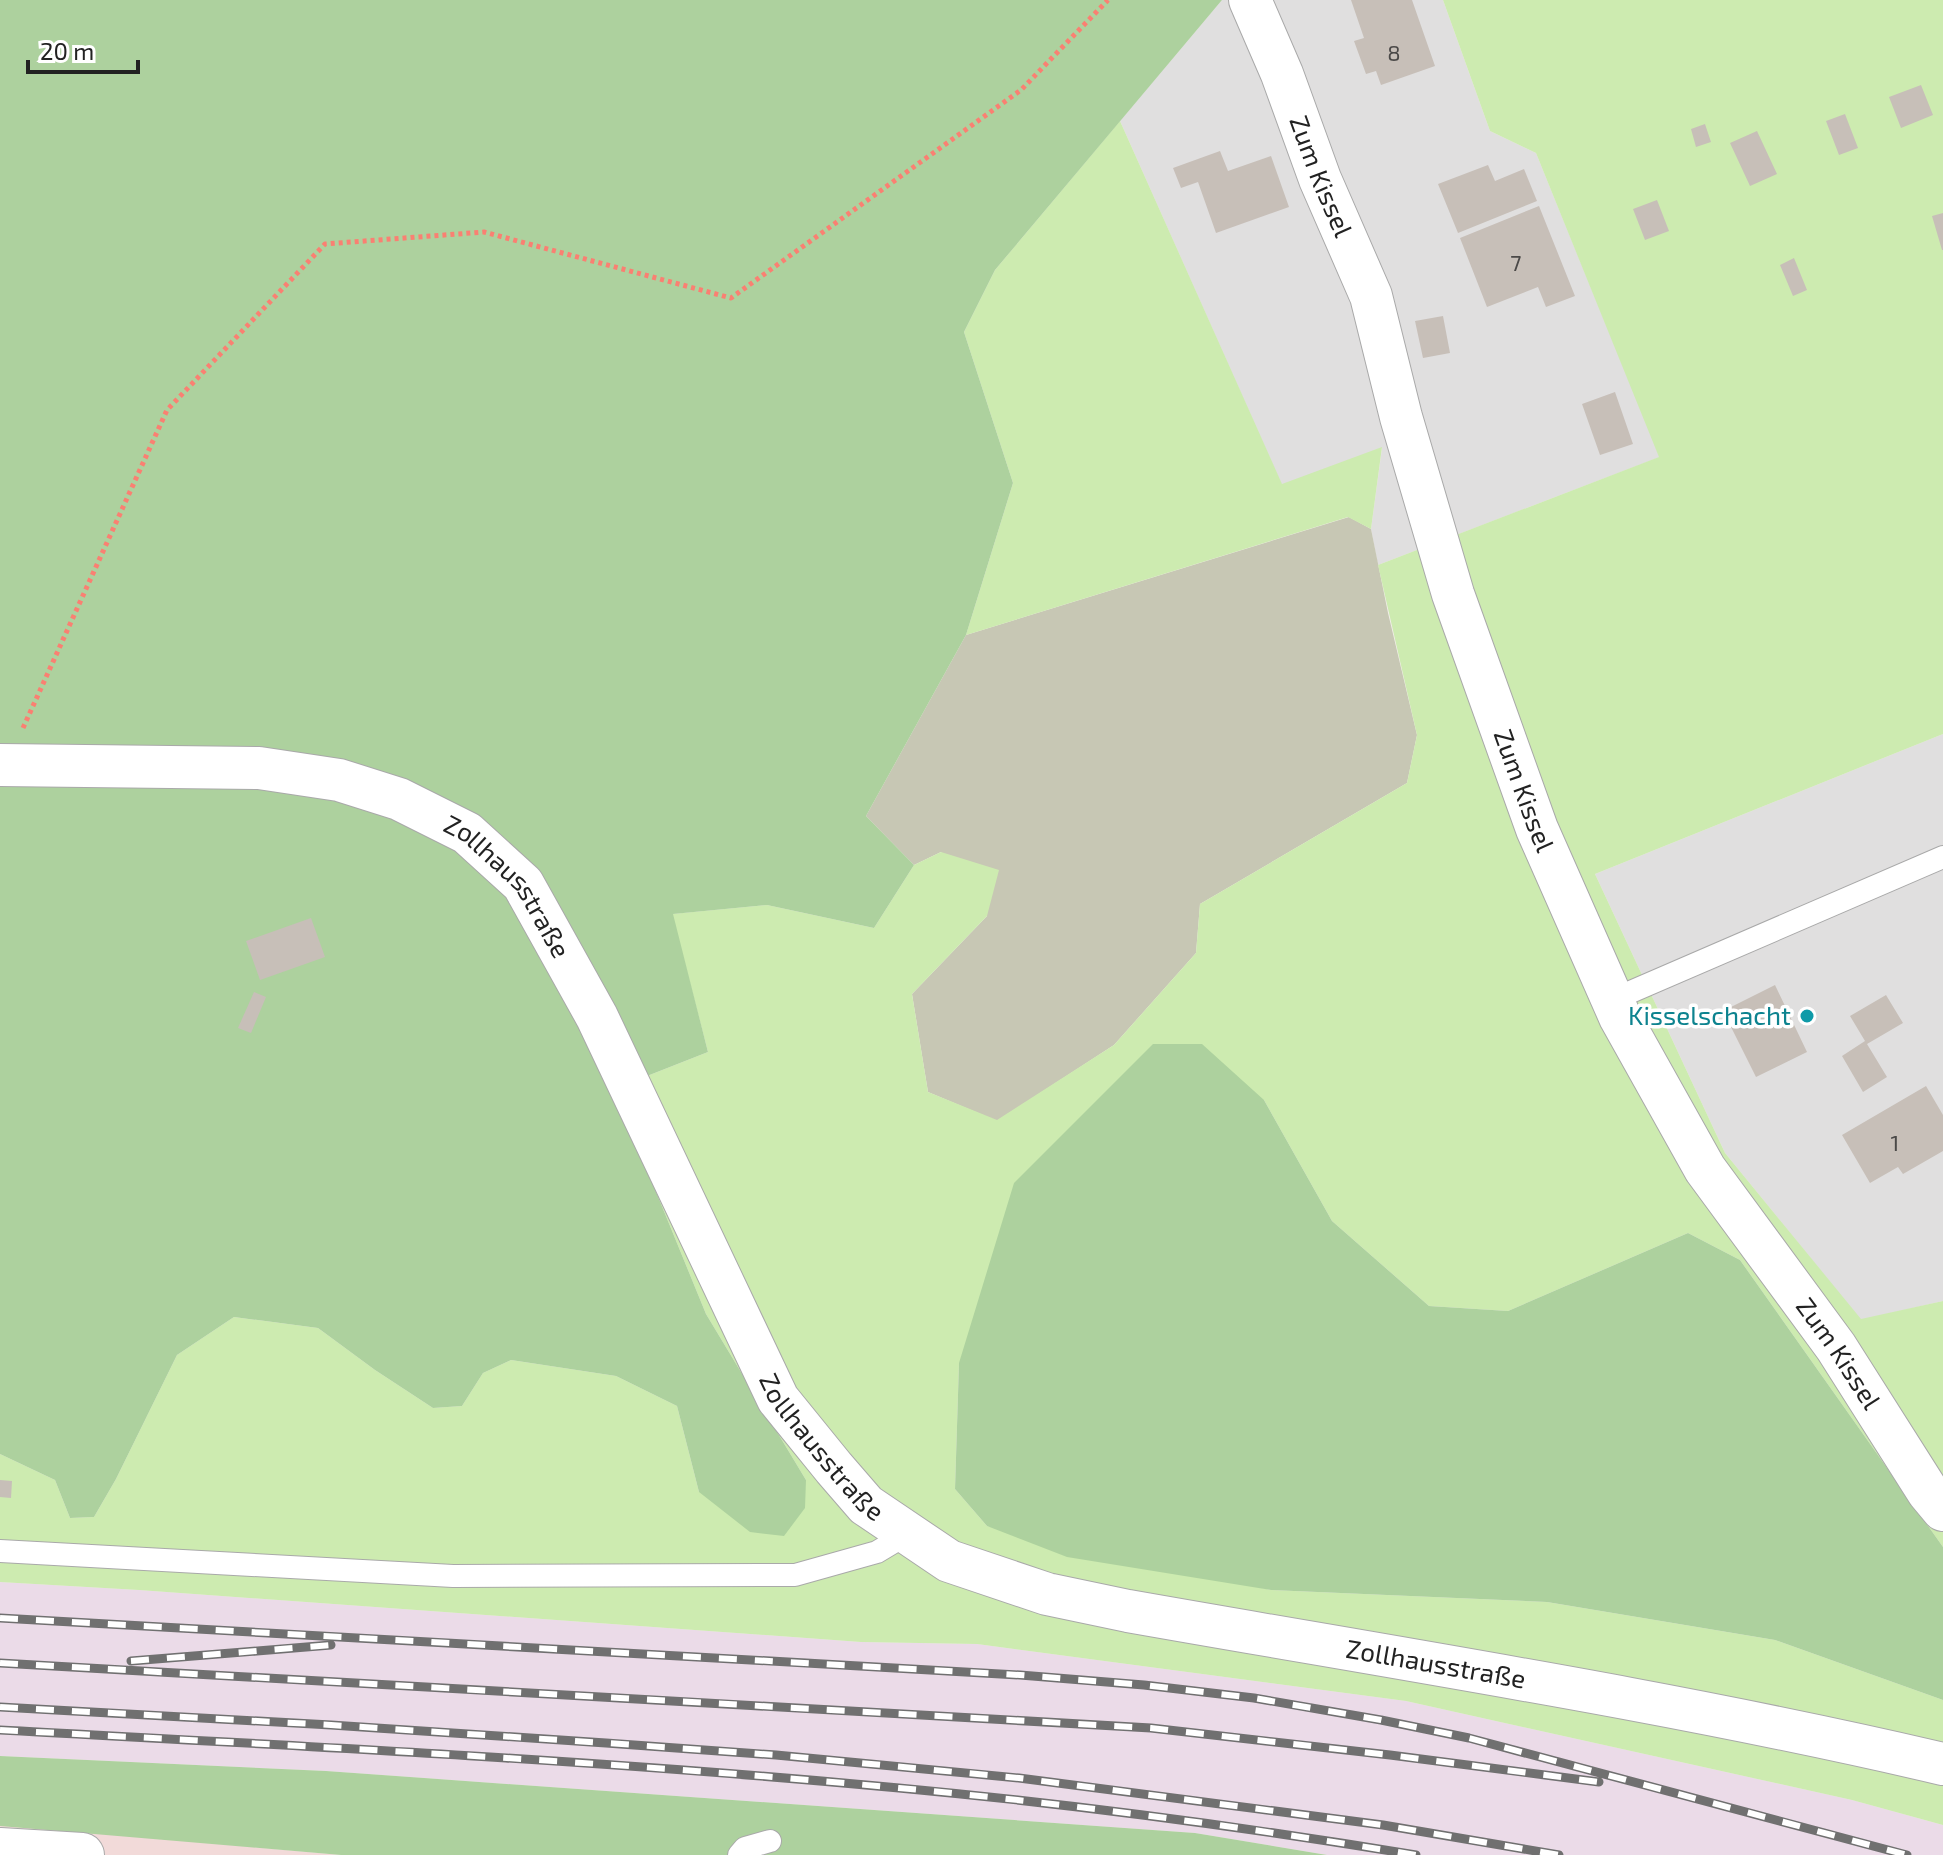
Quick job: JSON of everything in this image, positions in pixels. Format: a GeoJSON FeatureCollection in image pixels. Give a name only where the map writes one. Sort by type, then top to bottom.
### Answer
{"type":"FeatureCollection","features":[{"type":"Feature","properties":{"kind":"street","name":"Zum Kissel"},"geometry":{"type":"LineString","coordinates":[[1250,0],[1282,74],[1320,179],[1371,296],[1401,417],[1453,594],[1537,829],[1612,1000],[1705,1169],[1836,1347],[1928,1492],[1943,1510]]}},
{"type":"Feature","properties":{"kind":"street","name":"Zollhausstraße"},"geometry":{"type":"LineString","coordinates":[[3,765],[259,768],[339,780],[399,799],[467,833],[523,884],[597,1017],[778,1399],[866,1505],[949,1561],[1060,1597],[1128,1611],[1643,1701],[1833,1738],[1943,1764]]}},
{"type":"Feature","properties":{"kind":"street"},"geometry":{"type":"LineString","coordinates":[[16,1852],[82,1855]]}},
{"type":"Feature","properties":{"kind":"lane"},"geometry":{"type":"LineString","coordinates":[[1612,1000],[1943,857]]}},
{"type":"Feature","properties":{"kind":"lane"},"geometry":{"type":"LineString","coordinates":[[0,1551],[453,1576],[795,1575],[877,1552],[907,1534]]}},
{"type":"Feature","properties":{"kind":"lane"},"geometry":{"type":"LineString","coordinates":[[739,1855],[745,1848],[770,1841]]}},
{"type":"Feature","properties":{"kind":"path"},"geometry":{"type":"LineString","coordinates":[[3,765],[167,410],[325,244],[484,232],[731,298],[1021,90],[1108,0]]}},
{"type":"Feature","properties":{"kind":"shaded area"},"geometry":{"type":"Polygon","coordinates":[[[1222,0],[1443,0],[1490,131],[1536,153],[1660,457],[1378,565],[1371,529],[1382,448],[1282,485],[1120,121],[1222,0]]]}},
{"type":"Feature","properties":{"kind":"shaded area"},"geometry":{"type":"Polygon","coordinates":[[[1349,517],[1371,529],[1417,735],[1407,783],[1200,904],[1196,953],[1114,1045],[997,1121],[928,1092],[912,994],[987,916],[941,852],[914,865],[866,816],[966,635],[1349,517]]]}},
{"type":"Feature","properties":{"kind":"shaded area"},"geometry":{"type":"Polygon","coordinates":[[[1943,734],[1943,1301],[1861,1320],[1725,1153],[1595,874],[1943,734]]]}},
{"type":"Feature","properties":{"kind":"shaded area"},"geometry":{"type":"Polygon","coordinates":[[[0,1582],[861,1642],[977,1644],[1406,1701],[1852,1800],[1943,1825],[1943,1855],[1327,1855],[1195,1833],[326,1771],[0,1756],[0,1582]]]}},
{"type":"Feature","properties":{"kind":"shaded area"},"geometry":{"type":"Polygon","coordinates":[[[0,1826],[18,1826],[341,1855],[0,1855],[0,1826]]]}},
{"type":"Feature","properties":{"kind":"green space"},"geometry":{"type":"Polygon","coordinates":[[[0,0],[1222,0],[995,270],[964,332],[1013,483],[966,635],[866,816],[914,865],[874,928],[767,905],[673,914],[708,1052],[614,1089],[706,1314],[806,1480],[805,1508],[784,1536],[750,1532],[699,1492],[677,1406],[616,1376],[511,1360],[483,1373],[462,1406],[433,1408],[318,1328],[234,1317],[177,1355],[94,1517],[70,1518],[55,1480],[0,1454],[0,0]]]}},
{"type":"Feature","properties":{"kind":"green space"},"geometry":{"type":"Polygon","coordinates":[[[1443,0],[1943,0],[1943,734],[1595,874],[1725,1153],[1861,1319],[1943,1301],[1943,1547],[1740,1260],[1688,1233],[1508,1311],[1429,1306],[1332,1221],[1264,1100],[959,1363],[955,1489],[987,1526],[1271,1590],[1547,1602],[1775,1640],[1943,1700],[1943,1825],[1852,1800],[1406,1701],[977,1644],[861,1642],[0,1582],[0,1454],[55,1480],[70,1518],[94,1517],[177,1355],[234,1317],[318,1328],[433,1408],[462,1406],[483,1373],[511,1360],[616,1376],[677,1406],[699,1492],[806,1480],[706,1314],[614,1089],[708,1052],[672,914],[767,905],[874,928],[914,865],[941,852],[999,870],[987,916],[912,994],[928,1092],[997,1120],[1114,1045],[1196,953],[1200,904],[1407,783],[1417,735],[1378,565],[1659,457],[1536,153],[1490,131],[1443,0]]]}},
{"type":"Feature","properties":{"kind":"green space"},"geometry":{"type":"Polygon","coordinates":[[[1120,121],[1282,484],[1382,447],[1371,529],[1348,517],[966,635],[1013,483],[964,332],[995,270],[1120,121]]]}},
{"type":"Feature","properties":{"kind":"green space"},"geometry":{"type":"Polygon","coordinates":[[[1153,1044],[1202,1044],[1264,1100],[1332,1221],[1429,1306],[1508,1311],[1688,1233],[1740,1260],[1943,1547],[1943,1700],[1775,1640],[1547,1602],[1271,1590],[1067,1557],[987,1526],[955,1489],[959,1363],[1014,1183],[1153,1044]]]}},
{"type":"Feature","properties":{"kind":"green space"},"geometry":{"type":"Polygon","coordinates":[[[0,1756],[326,1771],[1195,1833],[1327,1855],[341,1855],[0,1826],[0,1756]]]}},
{"type":"Feature","properties":{"kind":"building"},"geometry":{"type":"Polygon","coordinates":[[[1351,0],[1412,0],[1435,66],[1381,85],[1376,71],[1366,74],[1354,41],[1364,38],[1351,0]]]}},
{"type":"Feature","properties":{"kind":"building"},"geometry":{"type":"Polygon","coordinates":[[[1921,85],[1933,115],[1901,128],[1889,97],[1921,85]]]}},
{"type":"Feature","properties":{"kind":"building"},"geometry":{"type":"Polygon","coordinates":[[[1845,114],[1858,148],[1839,155],[1826,121],[1845,114]]]}},
{"type":"Feature","properties":{"kind":"building"},"geometry":{"type":"Polygon","coordinates":[[[1705,124],[1711,142],[1696,147],[1691,129],[1705,124]]]}},
{"type":"Feature","properties":{"kind":"building"},"geometry":{"type":"Polygon","coordinates":[[[1757,131],[1777,174],[1750,186],[1730,143],[1757,131]]]}},
{"type":"Feature","properties":{"kind":"building"},"geometry":{"type":"Polygon","coordinates":[[[1220,151],[1228,171],[1271,156],[1289,207],[1216,233],[1198,182],[1181,188],[1173,168],[1220,151]]]}},
{"type":"Feature","properties":{"kind":"building"},"geometry":{"type":"Polygon","coordinates":[[[1488,165],[1495,181],[1524,169],[1537,201],[1458,233],[1438,184],[1488,165]]]}},
{"type":"Feature","properties":{"kind":"building"},"geometry":{"type":"Polygon","coordinates":[[[1657,200],[1669,231],[1645,240],[1633,209],[1657,200]]]}},
{"type":"Feature","properties":{"kind":"building"},"geometry":{"type":"Polygon","coordinates":[[[1539,206],[1575,296],[1546,307],[1538,287],[1487,307],[1460,238],[1539,206]]]}},
{"type":"Feature","properties":{"kind":"building"},"geometry":{"type":"Polygon","coordinates":[[[1943,213],[1943,250],[1942,250],[1932,216],[1943,213]]]}},
{"type":"Feature","properties":{"kind":"building"},"geometry":{"type":"Polygon","coordinates":[[[1794,258],[1807,290],[1793,296],[1780,265],[1794,258]]]}},
{"type":"Feature","properties":{"kind":"building"},"geometry":{"type":"Polygon","coordinates":[[[1443,316],[1450,353],[1423,358],[1415,321],[1443,316]]]}},
{"type":"Feature","properties":{"kind":"building"},"geometry":{"type":"Polygon","coordinates":[[[1615,392],[1633,444],[1600,455],[1582,404],[1615,392]]]}},
{"type":"Feature","properties":{"kind":"building"},"geometry":{"type":"Polygon","coordinates":[[[311,918],[325,957],[260,980],[246,941],[311,918]]]}},
{"type":"Feature","properties":{"kind":"building"},"geometry":{"type":"Polygon","coordinates":[[[1775,985],[1807,1052],[1756,1077],[1723,1011],[1775,985]]]}},
{"type":"Feature","properties":{"kind":"building"},"geometry":{"type":"Polygon","coordinates":[[[254,992],[266,997],[251,1033],[238,1028],[254,992]]]}},
{"type":"Feature","properties":{"kind":"building"},"geometry":{"type":"Polygon","coordinates":[[[1886,995],[1903,1023],[1867,1044],[1887,1077],[1863,1092],[1842,1056],[1865,1041],[1850,1016],[1886,995]]]}},
{"type":"Feature","properties":{"kind":"building"},"geometry":{"type":"Polygon","coordinates":[[[1926,1086],[1943,1115],[1943,1151],[1903,1174],[1898,1167],[1870,1183],[1842,1135],[1926,1086]]]}},
{"type":"Feature","properties":{"kind":"building"},"geometry":{"type":"Polygon","coordinates":[[[0,1480],[12,1481],[11,1498],[0,1497],[0,1480]]]}},
{"type":"Feature","properties":{"kind":"railway"},"geometry":{"type":"LineString","coordinates":[[0,1618],[1020,1675],[1254,1698],[1469,1738],[1907,1855]]}},
{"type":"Feature","properties":{"kind":"railway"},"geometry":{"type":"LineString","coordinates":[[131,1661],[331,1645]]}},
{"type":"Feature","properties":{"kind":"railway"},"geometry":{"type":"LineString","coordinates":[[0,1663],[1151,1728],[1599,1782]]}},
{"type":"Feature","properties":{"kind":"railway"},"geometry":{"type":"LineString","coordinates":[[0,1707],[606,1743],[1019,1778],[1383,1825],[1559,1855]]}},
{"type":"Feature","properties":{"kind":"railway"},"geometry":{"type":"LineString","coordinates":[[0,1730],[337,1748],[787,1778],[1029,1801],[1416,1855]]}},
{"type":"Feature","properties":{"kind":"place","name":"Kisselschacht"},"geometry":{"type":"Point","coordinates":[1807,1016]}}]}
